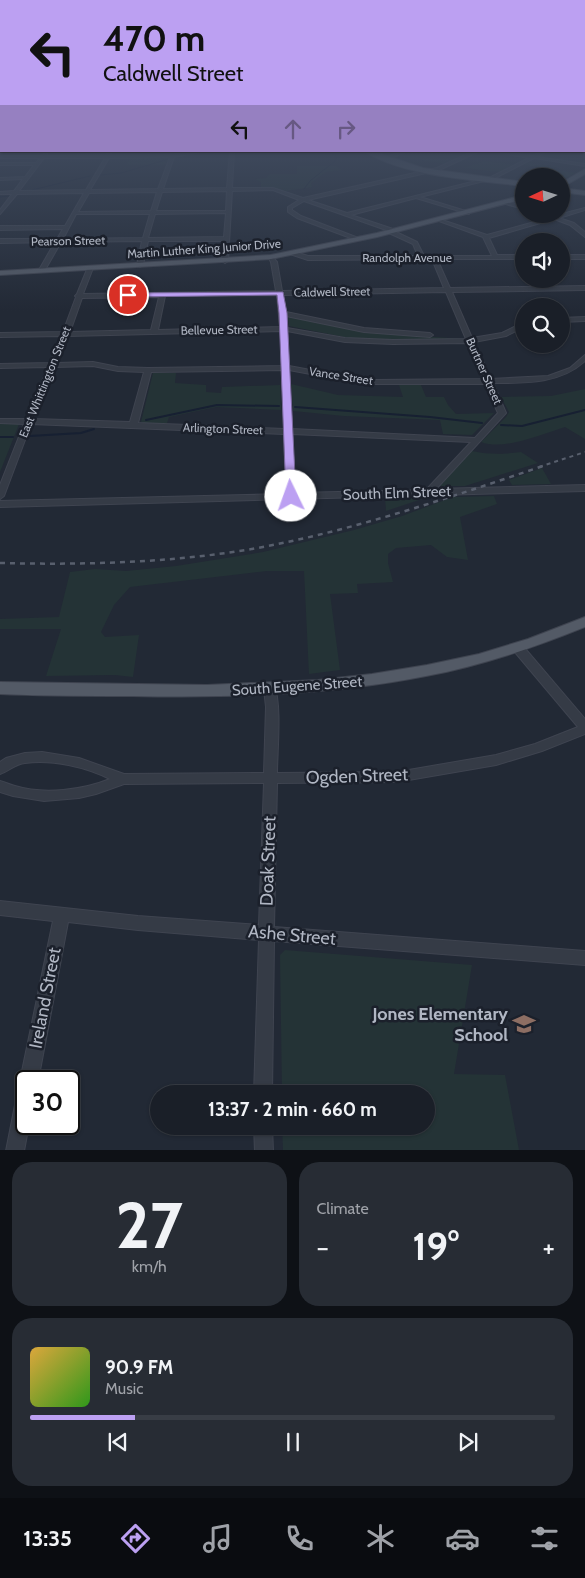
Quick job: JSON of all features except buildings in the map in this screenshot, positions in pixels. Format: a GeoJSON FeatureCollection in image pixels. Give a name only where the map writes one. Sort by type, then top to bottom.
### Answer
{"type":"FeatureCollection","features":[{"type":"Feature","properties":{"kind":"main road","name":"Martin Luther King Junior Drive"},"geometry":{"type":"LineString","coordinates":[[0,273],[271,257],[392,232],[498,204]]}},
{"type":"Feature","properties":{"kind":"main road","name":"South Eugene Street"},"geometry":{"type":"LineString","coordinates":[[0,688],[70,690],[270,689],[325,686],[409,676],[456,666],[518,648],[585,622]]}},
{"type":"Feature","properties":{"kind":"street"},"geometry":{"type":"LineString","coordinates":[[42,270],[80,204]]}},
{"type":"Feature","properties":{"kind":"street"},"geometry":{"type":"LineString","coordinates":[[140,265],[144,240],[155,204]]}},
{"type":"Feature","properties":{"kind":"street"},"geometry":{"type":"LineString","coordinates":[[226,261],[228,204]]}},
{"type":"Feature","properties":{"kind":"street"},"geometry":{"type":"LineString","coordinates":[[295,204],[290,209],[292,213],[358,239]]}},
{"type":"Feature","properties":{"kind":"street"},"geometry":{"type":"LineString","coordinates":[[317,204],[392,232],[415,243],[422,258]]}},
{"type":"Feature","properties":{"kind":"street"},"geometry":{"type":"LineString","coordinates":[[347,214],[393,204]]}},
{"type":"Feature","properties":{"kind":"street"},"geometry":{"type":"LineString","coordinates":[[436,204],[466,213]]}},
{"type":"Feature","properties":{"kind":"street"},"geometry":{"type":"LineString","coordinates":[[570,214],[585,209]]}},
{"type":"Feature","properties":{"kind":"street"},"geometry":{"type":"LineString","coordinates":[[75,213],[227,212]]}},
{"type":"Feature","properties":{"kind":"street"},"geometry":{"type":"LineString","coordinates":[[441,220],[487,237],[537,223]]}},
{"type":"Feature","properties":{"kind":"street"},"geometry":{"type":"LineString","coordinates":[[569,223],[584,234]]}},
{"type":"Feature","properties":{"kind":"street"},"geometry":{"type":"LineString","coordinates":[[0,228],[67,227]]}},
{"type":"Feature","properties":{"kind":"street"},"geometry":{"type":"LineString","coordinates":[[487,237],[495,257]]}},
{"type":"Feature","properties":{"kind":"street","name":"Pearson Street"},"geometry":{"type":"LineString","coordinates":[[0,241],[226,239]]}},
{"type":"Feature","properties":{"kind":"street","name":"Randolph Avenue"},"geometry":{"type":"LineString","coordinates":[[292,254],[308,258],[515,257]]}},
{"type":"Feature","properties":{"kind":"street"},"geometry":{"type":"LineString","coordinates":[[271,257],[274,262],[283,313],[291,496]]}},
{"type":"Feature","properties":{"kind":"street"},"geometry":{"type":"LineString","coordinates":[[570,257],[585,257]]}},
{"type":"Feature","properties":{"kind":"street","name":"Burtner Street"},"geometry":{"type":"LineString","coordinates":[[428,492],[502,413],[434,258]]}},
{"type":"Feature","properties":{"kind":"street","name":"East Whittington Street"},"geometry":{"type":"LineString","coordinates":[[0,496],[28,422],[66,333],[78,296],[90,268]]}},
{"type":"Feature","properties":{"kind":"street","name":"Caldwell Street"},"geometry":{"type":"LineString","coordinates":[[78,296],[585,288]]}},
{"type":"Feature","properties":{"kind":"street"},"geometry":{"type":"LineString","coordinates":[[154,331],[162,295]]}},
{"type":"Feature","properties":{"kind":"street"},"geometry":{"type":"LineString","coordinates":[[283,313],[376,332],[470,338]]}},
{"type":"Feature","properties":{"kind":"street"},"geometry":{"type":"LineString","coordinates":[[570,320],[585,320]]}},
{"type":"Feature","properties":{"kind":"street","name":"Bellevue Street"},"geometry":{"type":"LineString","coordinates":[[0,335],[284,329],[345,340],[371,342],[464,341],[470,338],[495,337],[515,328]]}},
{"type":"Feature","properties":{"kind":"street","name":"Vance Street"},"geometry":{"type":"LineString","coordinates":[[0,366],[93,364],[118,369],[148,370],[286,368],[376,382],[489,381],[531,380],[556,376],[572,369],[585,357]]}},
{"type":"Feature","properties":{"kind":"street"},"geometry":{"type":"LineString","coordinates":[[133,425],[148,370]]}},
{"type":"Feature","properties":{"kind":"street","name":"Arlington Street"},"geometry":{"type":"LineString","coordinates":[[0,421],[288,431],[475,440]]}},
{"type":"Feature","properties":{"kind":"street","name":"South Elm Street"},"geometry":{"type":"LineString","coordinates":[[0,504],[585,488]]}},
{"type":"Feature","properties":{"kind":"street"},"geometry":{"type":"LineString","coordinates":[[518,648],[585,728]]}},
{"type":"Feature","properties":{"kind":"street","name":"Doak Street"},"geometry":{"type":"LineString","coordinates":[[264,1085],[270,689]]}},
{"type":"Feature","properties":{"kind":"street","name":"Ogden Street"},"geometry":{"type":"LineString","coordinates":[[0,769],[8,761],[16,759],[53,758],[90,766],[123,779],[397,777],[496,760],[538,748],[585,728]]}},
{"type":"Feature","properties":{"kind":"street","name":"Ogden Street"},"geometry":{"type":"LineString","coordinates":[[0,786],[13,791],[54,794],[109,786],[123,779]]}},
{"type":"Feature","properties":{"kind":"street","name":"Ashe Street"},"geometry":{"type":"LineString","coordinates":[[0,908],[265,933],[585,958]]}},
{"type":"Feature","properties":{"kind":"street","name":"Ireland Street"},"geometry":{"type":"LineString","coordinates":[[31,1070],[62,915]]}},
{"type":"Feature","properties":{"kind":"street"},"geometry":{"type":"LineString","coordinates":[[15,1150],[18,1135]]}},
{"type":"Feature","properties":{"kind":"street"},"geometry":{"type":"LineString","coordinates":[[264,1135],[264,1150]]}},
{"type":"Feature","properties":{"kind":"shaded area"},"geometry":{"type":"Polygon","coordinates":[[[295,316],[367,332],[463,339],[354,339],[289,326],[288,318],[295,316]]]}},
{"type":"Feature","properties":{"kind":"shaded area"},"geometry":{"type":"Polygon","coordinates":[[[153,373],[176,373],[175,383],[206,385],[206,392],[221,393],[222,387],[280,385],[281,410],[216,407],[169,417],[167,423],[144,423],[141,422],[153,373]]]}},
{"type":"Feature","properties":{"kind":"shaded area"},"geometry":{"type":"Polygon","coordinates":[[[291,384],[338,395],[403,397],[399,385],[421,385],[426,397],[444,397],[456,414],[494,413],[472,435],[443,434],[440,420],[344,416],[293,411],[291,384]]]}},
{"type":"Feature","properties":{"kind":"shaded area"},"geometry":{"type":"Polygon","coordinates":[[[585,389],[585,439],[565,427],[512,443],[490,444],[481,442],[509,412],[501,397],[551,396],[585,389]]]}},
{"type":"Feature","properties":{"kind":"shaded area"},"geometry":{"type":"Polygon","coordinates":[[[0,424],[19,424],[0,472],[0,424]]]}},
{"type":"Feature","properties":{"kind":"shaded area"},"geometry":{"type":"Polygon","coordinates":[[[472,451],[497,454],[521,452],[538,463],[465,486],[438,486],[472,451]]]}},
{"type":"Feature","properties":{"kind":"shaded area"},"geometry":{"type":"Polygon","coordinates":[[[542,468],[551,484],[512,485],[509,480],[542,468]]]}},
{"type":"Feature","properties":{"kind":"shaded area"},"geometry":{"type":"Polygon","coordinates":[[[494,496],[497,504],[460,517],[468,560],[447,557],[431,545],[396,548],[388,554],[388,563],[393,582],[357,584],[358,593],[330,594],[340,670],[309,674],[304,571],[267,571],[130,587],[114,605],[101,632],[105,637],[139,635],[133,677],[115,675],[46,676],[61,629],[0,629],[0,619],[59,617],[70,572],[95,569],[126,571],[176,566],[263,552],[354,530],[402,516],[453,497],[494,496]]]}},
{"type":"Feature","properties":{"kind":"shaded area"},"geometry":{"type":"Polygon","coordinates":[[[385,498],[425,498],[386,511],[385,498]]]}},
{"type":"Feature","properties":{"kind":"shaded area"},"geometry":{"type":"Polygon","coordinates":[[[285,950],[472,965],[454,1074],[505,1075],[519,1150],[283,1150],[282,1135],[435,1135],[435,1085],[282,1085],[280,955],[285,950]]]}},
{"type":"Feature","properties":{"kind":"waterway"},"geometry":{"type":"LineString","coordinates":[[146,420],[217,405],[279,406]]}},
{"type":"Feature","properties":{"kind":"waterway"},"geometry":{"type":"LineString","coordinates":[[295,407],[430,417],[482,423]]}},
{"type":"Feature","properties":{"kind":"waterway"},"geometry":{"type":"LineString","coordinates":[[501,425],[522,426],[585,410]]}},
{"type":"Feature","properties":{"kind":"waterway"},"geometry":{"type":"LineString","coordinates":[[30,436],[81,433],[94,429]]}},
{"type":"Feature","properties":{"kind":"waterway"},"geometry":{"type":"LineString","coordinates":[[0,437],[13,437]]}},
{"type":"Feature","properties":{"kind":"railway"},"geometry":{"type":"LineString","coordinates":[[539,467],[585,452]]}},
{"type":"Feature","properties":{"kind":"railway"},"geometry":{"type":"LineString","coordinates":[[0,563],[126,562],[221,554],[252,549],[289,542],[363,523],[436,502],[543,466]]}},
{"type":"Feature","properties":{"kind":"place","name":"Jones Elementary School"},"geometry":{"type":"Point","coordinates":[524,1024]}},
{"type":"Feature","properties":{"kind":"route"},"geometry":{"type":"LineString","coordinates":[[128,295],[280,293],[283,313],[288,403],[291,496]]}}]}
